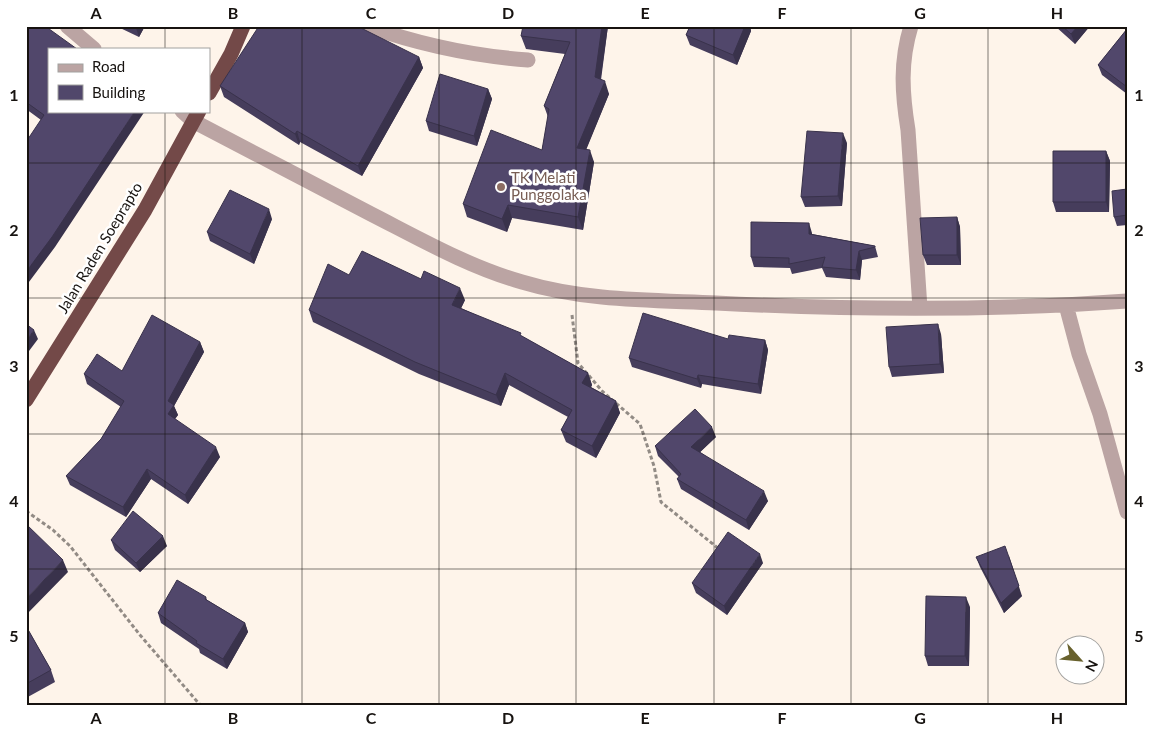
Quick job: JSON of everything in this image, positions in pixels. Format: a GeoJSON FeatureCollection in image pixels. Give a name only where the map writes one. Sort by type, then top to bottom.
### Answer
{"type":"FeatureCollection","features":[{"type":"Feature","properties":{"kind":"highway"},"geometry":{"type":"LineString","coordinates":[[210,91],[231,54],[243,26]]}},
{"type":"Feature","properties":{"kind":"highway","name":"Jalan Raden Soeprapto"},"geometry":{"type":"LineString","coordinates":[[26,400],[144,210],[191,114]]}},
{"type":"Feature","properties":{"kind":"street"},"geometry":{"type":"LineString","coordinates":[[67,26],[93,48]]}},
{"type":"Feature","properties":{"kind":"street"},"geometry":{"type":"LineString","coordinates":[[367,26],[474,54],[528,60]]}},
{"type":"Feature","properties":{"kind":"street"},"geometry":{"type":"LineString","coordinates":[[911,26],[905,46],[902,71],[904,106],[908,130],[920,308]]}},
{"type":"Feature","properties":{"kind":"street"},"geometry":{"type":"LineString","coordinates":[[191,114],[396,227],[474,265],[521,282],[570,294],[603,298],[761,306],[920,308],[1066,305],[1127,301]]}},
{"type":"Feature","properties":{"kind":"street"},"geometry":{"type":"LineString","coordinates":[[1066,305],[1079,354],[1100,414],[1127,512]]}},
{"type":"Feature","properties":{"kind":"path"},"geometry":{"type":"LineString","coordinates":[[570,294],[578,363],[603,392],[640,424],[654,466],[661,502],[720,550]]}},
{"type":"Feature","properties":{"kind":"path"},"geometry":{"type":"LineString","coordinates":[[26,511],[54,530],[70,546],[140,636],[201,706]]}},
{"type":"Feature","properties":{"kind":"building"},"geometry":{"type":"Polygon","coordinates":[[[26,26],[45,26],[76,48],[48,48],[48,112],[134,112],[52,237],[26,272],[26,142],[44,115],[26,102],[26,26]]]}},
{"type":"Feature","properties":{"kind":"building"},"geometry":{"type":"Polygon","coordinates":[[[259,26],[357,26],[419,57],[358,166],[297,131],[295,134],[220,86],[259,26]]]}},
{"type":"Feature","properties":{"kind":"building"},"geometry":{"type":"Polygon","coordinates":[[[523,26],[602,26],[595,77],[605,81],[577,148],[590,150],[578,217],[508,205],[502,219],[463,204],[491,130],[542,150],[549,109],[544,106],[570,42],[521,36],[523,26]]]}},
{"type":"Feature","properties":{"kind":"building"},"geometry":{"type":"Polygon","coordinates":[[[690,26],[745,26],[733,55],[686,35],[690,26]]]}},
{"type":"Feature","properties":{"kind":"building"},"geometry":{"type":"Polygon","coordinates":[[[1062,26],[1078,26],[1071,34],[1062,26]]]}},
{"type":"Feature","properties":{"kind":"building"},"geometry":{"type":"Polygon","coordinates":[[[1127,29],[1127,87],[1098,65],[1127,29]]]}},
{"type":"Feature","properties":{"kind":"building"},"geometry":{"type":"Polygon","coordinates":[[[440,74],[488,89],[474,136],[426,121],[440,74]]]}},
{"type":"Feature","properties":{"kind":"building"},"geometry":{"type":"Polygon","coordinates":[[[807,131],[843,133],[838,196],[801,197],[807,131]]]}},
{"type":"Feature","properties":{"kind":"building"},"geometry":{"type":"Polygon","coordinates":[[[1053,151],[1106,151],[1106,202],[1053,202],[1053,151]]]}},
{"type":"Feature","properties":{"kind":"building"},"geometry":{"type":"Polygon","coordinates":[[[1127,189],[1127,215],[1114,217],[1112,191],[1127,189]]]}},
{"type":"Feature","properties":{"kind":"building"},"geometry":{"type":"Polygon","coordinates":[[[230,190],[269,209],[250,254],[207,232],[230,190]]]}},
{"type":"Feature","properties":{"kind":"building"},"geometry":{"type":"Polygon","coordinates":[[[957,217],[957,255],[923,255],[920,218],[957,217]]]}},
{"type":"Feature","properties":{"kind":"building"},"geometry":{"type":"Polygon","coordinates":[[[751,222],[809,223],[809,234],[875,247],[859,251],[856,270],[822,267],[825,257],[789,264],[789,258],[751,257],[751,222]]]}},
{"type":"Feature","properties":{"kind":"building"},"geometry":{"type":"Polygon","coordinates":[[[362,251],[421,279],[424,271],[460,288],[452,305],[521,333],[520,335],[588,373],[582,383],[616,401],[592,446],[561,430],[572,410],[505,373],[496,395],[415,362],[309,310],[328,264],[349,275],[362,251]]]}},
{"type":"Feature","properties":{"kind":"building"},"geometry":{"type":"Polygon","coordinates":[[[643,313],[728,339],[729,335],[765,340],[758,384],[698,375],[697,379],[629,358],[643,313]]]}},
{"type":"Feature","properties":{"kind":"building"},"geometry":{"type":"Polygon","coordinates":[[[152,315],[200,342],[168,401],[174,405],[168,414],[216,447],[185,495],[147,469],[123,507],[66,476],[101,439],[124,401],[84,374],[97,354],[122,371],[152,315]]]}},
{"type":"Feature","properties":{"kind":"building"},"geometry":{"type":"Polygon","coordinates":[[[26,324],[34,330],[26,341],[26,324]]]}},
{"type":"Feature","properties":{"kind":"building"},"geometry":{"type":"Polygon","coordinates":[[[938,324],[940,364],[889,367],[886,327],[938,324]]]}},
{"type":"Feature","properties":{"kind":"building"},"geometry":{"type":"Polygon","coordinates":[[[695,409],[712,427],[691,447],[764,491],[746,520],[677,479],[681,474],[655,446],[695,409]]]}},
{"type":"Feature","properties":{"kind":"building"},"geometry":{"type":"Polygon","coordinates":[[[133,511],[163,536],[136,563],[111,540],[133,511]]]}},
{"type":"Feature","properties":{"kind":"building"},"geometry":{"type":"Polygon","coordinates":[[[26,524],[63,560],[26,599],[26,524]]]}},
{"type":"Feature","properties":{"kind":"building"},"geometry":{"type":"Polygon","coordinates":[[[728,532],[760,554],[724,606],[692,583],[728,532]]]}},
{"type":"Feature","properties":{"kind":"building"},"geometry":{"type":"Polygon","coordinates":[[[1005,546],[1019,586],[1001,603],[976,557],[1005,546]]]}},
{"type":"Feature","properties":{"kind":"building"},"geometry":{"type":"Polygon","coordinates":[[[177,580],[245,623],[223,659],[196,643],[197,641],[158,613],[177,580]]]}},
{"type":"Feature","properties":{"kind":"building"},"geometry":{"type":"Polygon","coordinates":[[[926,596],[966,597],[965,656],[925,656],[926,596]]]}},
{"type":"Feature","properties":{"kind":"building"},"geometry":{"type":"Polygon","coordinates":[[[26,626],[51,670],[26,684],[26,626]]]}},
{"type":"Feature","properties":{"kind":"place","name":"TK Melati Punggolaka"},"geometry":{"type":"Point","coordinates":[501,187]}}]}
